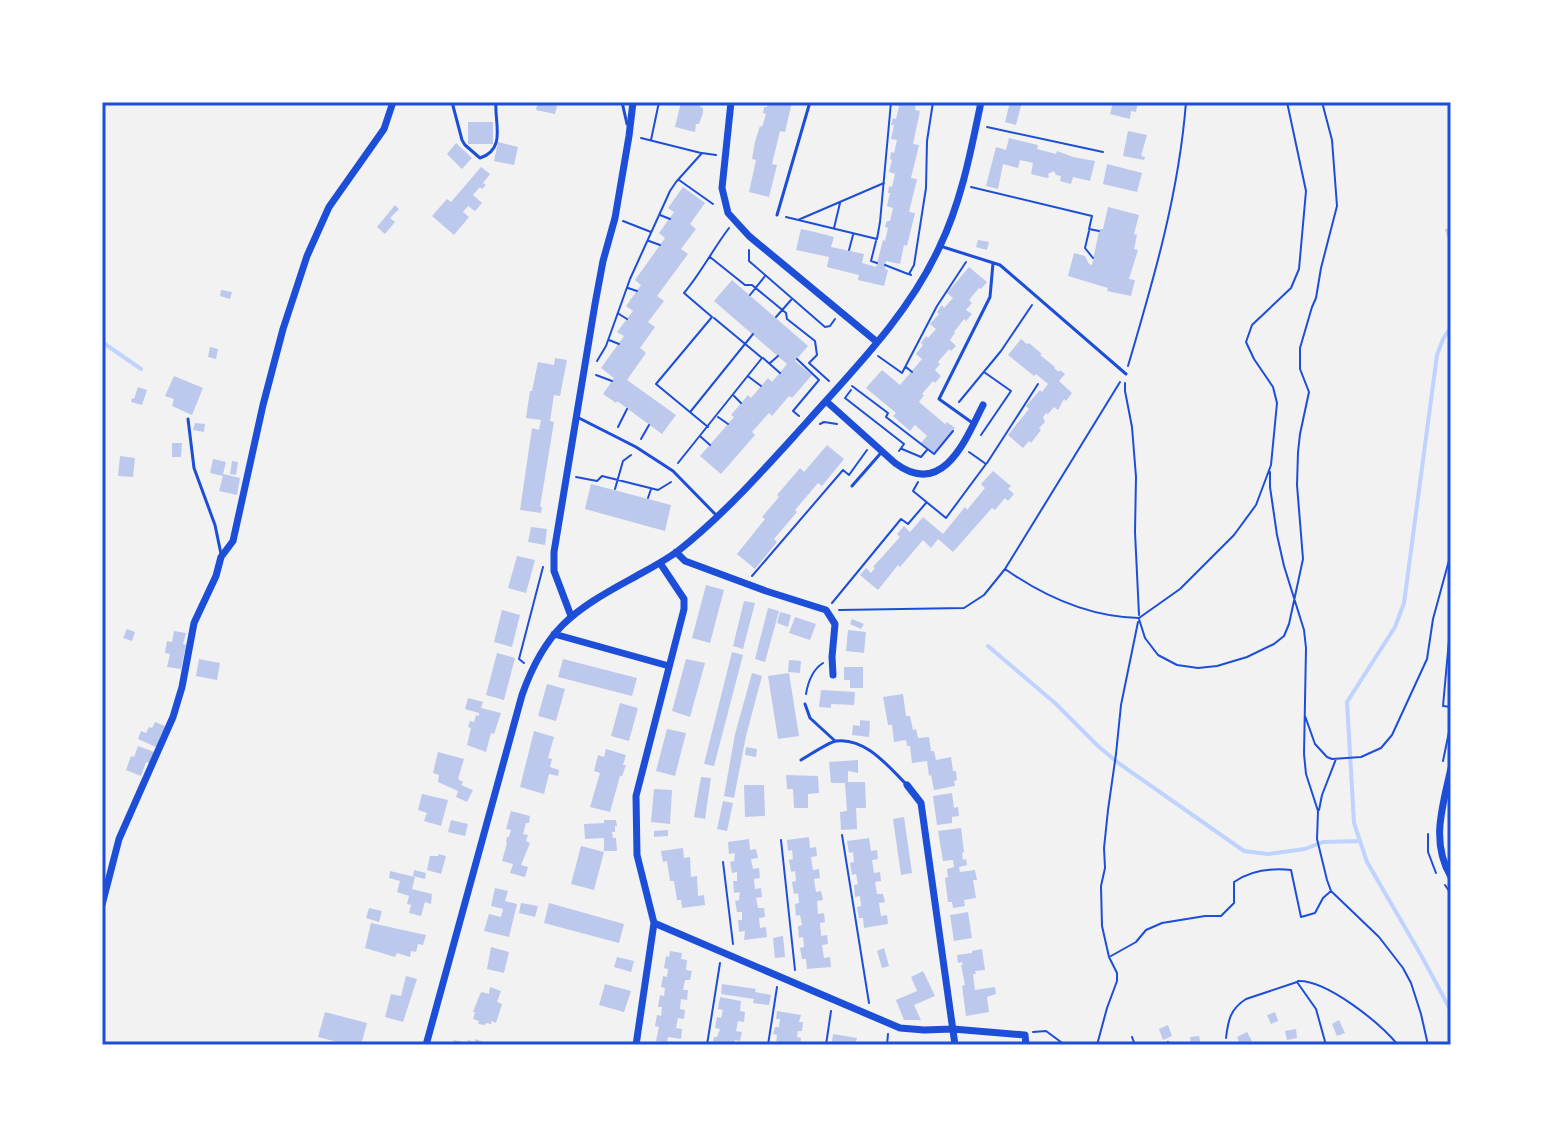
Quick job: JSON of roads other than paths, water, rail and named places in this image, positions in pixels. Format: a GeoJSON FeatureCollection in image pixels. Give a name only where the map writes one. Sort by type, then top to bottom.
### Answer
{"type":"FeatureCollection","features":[{"type":"Feature","properties":{"kind":"street"},"geometry":{"type":"LineString","coordinates":[[102,905],[119,839],[173,717],[194,623],[216,576],[221,557],[233,541],[263,405],[307,256],[329,207],[384,129],[393,102]]}},
{"type":"Feature","properties":{"kind":"street"},"geometry":{"type":"LineString","coordinates":[[571,616],[554,571],[554,552],[587,373],[600,276],[615,218],[633,102]]}},
{"type":"Feature","properties":{"kind":"street"},"geometry":{"type":"LineString","coordinates":[[731,102],[722,188],[728,213],[749,236],[877,342]]}},
{"type":"Feature","properties":{"kind":"street"},"geometry":{"type":"LineString","coordinates":[[426,1045],[531,668],[554,634],[571,616],[660,563],[718,517],[877,342],[912,296],[940,246],[962,185],[981,102]]}},
{"type":"Feature","properties":{"kind":"street"},"geometry":{"type":"LineString","coordinates":[[826,401],[902,467],[915,473],[938,472],[947,467],[983,405]]}},
{"type":"Feature","properties":{"kind":"street"},"geometry":{"type":"LineString","coordinates":[[676,552],[685,561],[826,610],[835,624],[833,675]]}},
{"type":"Feature","properties":{"kind":"street"},"geometry":{"type":"LineString","coordinates":[[636,1045],[654,923],[637,855],[636,796],[684,609],[684,599],[660,563]]}},
{"type":"Feature","properties":{"kind":"street"},"geometry":{"type":"LineString","coordinates":[[554,634],[669,666]]}},
{"type":"Feature","properties":{"kind":"street"},"geometry":{"type":"LineString","coordinates":[[1451,768],[1439,842],[1445,867],[1451,877]]}},
{"type":"Feature","properties":{"kind":"street"},"geometry":{"type":"LineString","coordinates":[[907,785],[921,803],[955,1045]]}},
{"type":"Feature","properties":{"kind":"street"},"geometry":{"type":"LineString","coordinates":[[654,923],[900,1028],[1025,1035],[1026,1045]]}},
{"type":"Feature","properties":{"kind":"lane"},"geometry":{"type":"LineString","coordinates":[[452,102],[462,140],[480,158],[489,154],[496,141],[496,102]]}},
{"type":"Feature","properties":{"kind":"lane"},"geometry":{"type":"LineString","coordinates":[[622,102],[629,136]]}},
{"type":"Feature","properties":{"kind":"lane"},"geometry":{"type":"LineString","coordinates":[[777,215],[810,102]]}},
{"type":"Feature","properties":{"kind":"lane"},"geometry":{"type":"LineString","coordinates":[[940,246],[1000,265],[1126,374]]}},
{"type":"Feature","properties":{"kind":"lane"},"geometry":{"type":"LineString","coordinates":[[974,424],[939,399],[990,297],[993,263]]}},
{"type":"Feature","properties":{"kind":"lane"},"geometry":{"type":"LineString","coordinates":[[577,417],[638,448],[673,471],[718,517]]}},
{"type":"Feature","properties":{"kind":"lane"},"geometry":{"type":"LineString","coordinates":[[188,419],[194,468],[215,525],[221,557]]}},
{"type":"Feature","properties":{"kind":"lane"},"geometry":{"type":"LineString","coordinates":[[852,486],[883,451]]}},
{"type":"Feature","properties":{"kind":"lane"},"geometry":{"type":"LineString","coordinates":[[805,704],[810,718],[835,741],[858,745],[875,753],[907,785]]}},
{"type":"Feature","properties":{"kind":"lane"},"geometry":{"type":"LineString","coordinates":[[801,760],[835,741]]}},
{"type":"Feature","properties":{"kind":"waterway"},"geometry":{"type":"LineString","coordinates":[[1451,327],[1437,355],[1404,603],[1395,627],[1347,702],[1354,823],[1367,862],[1451,1011]]}},
{"type":"Feature","properties":{"kind":"waterway"},"geometry":{"type":"LineString","coordinates":[[102,342],[141,369]]}},
{"type":"Feature","properties":{"kind":"waterway"},"geometry":{"type":"LineString","coordinates":[[988,646],[1055,703],[1117,762],[1244,851],[1268,854],[1305,849],[1323,842],[1360,841]]}}]}
